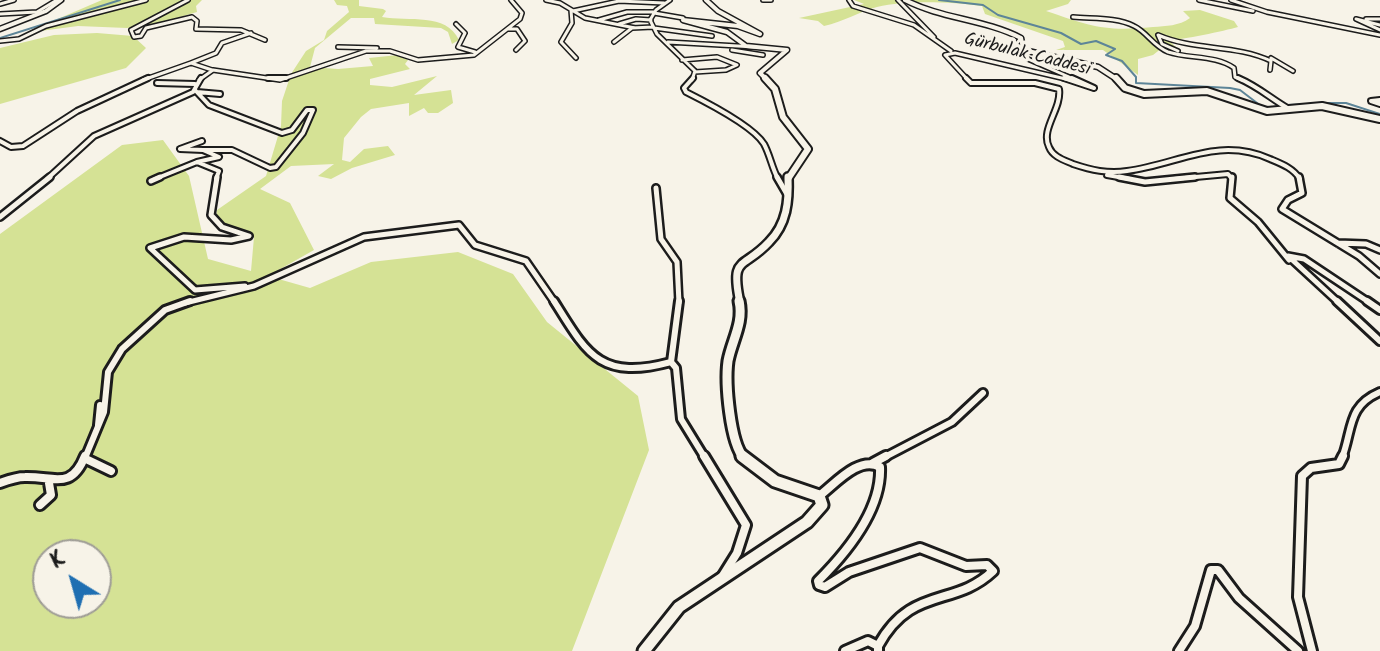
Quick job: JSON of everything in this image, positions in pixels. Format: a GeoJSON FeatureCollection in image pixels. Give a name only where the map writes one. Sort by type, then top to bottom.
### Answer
{"type":"FeatureCollection","features":[{"type":"Feature","properties":{"kind":"main road"},"geometry":{"type":"LineString","coordinates":[[0,28],[46,11],[58,0]]}},
{"type":"Feature","properties":{"kind":"main road"},"geometry":{"type":"LineString","coordinates":[[683,18],[738,26],[760,34],[718,11],[706,0]]}},
{"type":"Feature","properties":{"kind":"main road"},"geometry":{"type":"LineString","coordinates":[[905,0],[934,15],[1000,28],[1021,38]]}},
{"type":"Feature","properties":{"kind":"main road"},"geometry":{"type":"LineString","coordinates":[[644,651],[679,607],[807,522],[822,505],[819,496],[775,481],[751,466],[736,450],[730,424],[728,363],[742,315],[735,279],[744,257],[768,244],[777,232],[790,199],[788,177],[805,156],[807,144],[783,117],[775,89],[760,73],[787,50],[746,46],[727,32],[683,18]]}},
{"type":"Feature","properties":{"kind":"main road","name":"Gürbulak Caddesi"},"geometry":{"type":"LineString","coordinates":[[1021,38],[1023,48],[1028,51],[1098,67],[1113,75],[1125,88],[1144,94],[1207,91],[1267,111],[1285,107]]}},
{"type":"Feature","properties":{"kind":"main road"},"geometry":{"type":"LineString","coordinates":[[1285,107],[1322,106],[1380,119]]}},
{"type":"Feature","properties":{"kind":"street"},"geometry":{"type":"LineString","coordinates":[[1,1],[14,0]]}},
{"type":"Feature","properties":{"kind":"street"},"geometry":{"type":"LineString","coordinates":[[0,14],[37,12],[58,0]]}},
{"type":"Feature","properties":{"kind":"street"},"geometry":{"type":"LineString","coordinates":[[0,42],[13,42],[9,41],[46,26],[146,0]]}},
{"type":"Feature","properties":{"kind":"street"},"geometry":{"type":"LineString","coordinates":[[188,0],[131,30],[134,37],[141,36],[146,28],[192,17],[197,21],[196,29],[251,33],[265,40]]}},
{"type":"Feature","properties":{"kind":"street"},"geometry":{"type":"LineString","coordinates":[[479,53],[483,46],[509,29],[522,15],[511,0]]}},
{"type":"Feature","properties":{"kind":"street"},"geometry":{"type":"LineString","coordinates":[[546,0],[618,25],[712,36]]}},
{"type":"Feature","properties":{"kind":"street"},"geometry":{"type":"LineString","coordinates":[[571,10],[608,0]]}},
{"type":"Feature","properties":{"kind":"street"},"geometry":{"type":"LineString","coordinates":[[763,0],[771,0]]}},
{"type":"Feature","properties":{"kind":"street"},"geometry":{"type":"LineString","coordinates":[[849,0],[853,6],[884,12],[937,39]]}},
{"type":"Feature","properties":{"kind":"street"},"geometry":{"type":"LineString","coordinates":[[898,0],[937,39],[939,45],[955,53]]}},
{"type":"Feature","properties":{"kind":"street"},"geometry":{"type":"LineString","coordinates":[[1199,0],[1231,9],[1380,30]]}},
{"type":"Feature","properties":{"kind":"street"},"geometry":{"type":"LineString","coordinates":[[1211,0],[1221,0]]}},
{"type":"Feature","properties":{"kind":"street"},"geometry":{"type":"LineString","coordinates":[[1231,0],[1261,11]]}},
{"type":"Feature","properties":{"kind":"street"},"geometry":{"type":"LineString","coordinates":[[571,10],[619,1],[668,1]]}},
{"type":"Feature","properties":{"kind":"street"},"geometry":{"type":"LineString","coordinates":[[668,1],[654,13],[651,20],[653,27],[682,60],[695,72],[726,70],[737,65],[717,57],[682,60]]}},
{"type":"Feature","properties":{"kind":"street"},"geometry":{"type":"LineString","coordinates":[[571,10],[572,23],[561,42],[576,58]]}},
{"type":"Feature","properties":{"kind":"street"},"geometry":{"type":"LineString","coordinates":[[597,20],[627,12],[683,18]]}},
{"type":"Feature","properties":{"kind":"street"},"geometry":{"type":"LineString","coordinates":[[1073,17],[1128,24],[1163,51],[1232,65],[1235,77],[1266,90],[1285,107]]}},
{"type":"Feature","properties":{"kind":"street"},"geometry":{"type":"LineString","coordinates":[[618,25],[636,19],[651,20]]}},
{"type":"Feature","properties":{"kind":"street"},"geometry":{"type":"LineString","coordinates":[[1380,19],[1358,19],[1380,30]]}},
{"type":"Feature","properties":{"kind":"street"},"geometry":{"type":"LineString","coordinates":[[456,24],[465,33],[458,47],[479,53]]}},
{"type":"Feature","properties":{"kind":"street"},"geometry":{"type":"LineString","coordinates":[[614,42],[635,28]]}},
{"type":"Feature","properties":{"kind":"street"},"geometry":{"type":"LineString","coordinates":[[509,29],[517,29],[525,41],[516,50]]}},
{"type":"Feature","properties":{"kind":"street"},"geometry":{"type":"LineString","coordinates":[[0,141],[11,147],[23,146],[77,111],[112,97],[129,85],[216,53],[222,43],[251,33]]}},
{"type":"Feature","properties":{"kind":"street"},"geometry":{"type":"LineString","coordinates":[[1163,51],[1182,53],[1162,44],[1158,35],[1181,45],[1250,51],[1284,63],[1293,71]]}},
{"type":"Feature","properties":{"kind":"street","name":"Gürbulak Caddesi"},"geometry":{"type":"LineString","coordinates":[[1021,38],[1014,47],[1021,56],[1094,89],[1042,71],[1015,69],[955,53],[945,55],[971,83],[1035,83],[1059,89],[1061,101],[1046,136],[1046,145],[1062,160],[1102,172]]}},
{"type":"Feature","properties":{"kind":"street"},"geometry":{"type":"LineString","coordinates":[[668,42],[744,49],[757,47]]}},
{"type":"Feature","properties":{"kind":"street"},"geometry":{"type":"LineString","coordinates":[[338,47],[361,45],[418,60],[479,53]]}},
{"type":"Feature","properties":{"kind":"street"},"geometry":{"type":"LineString","coordinates":[[722,45],[742,54],[763,55]]}},
{"type":"Feature","properties":{"kind":"street"},"geometry":{"type":"LineString","coordinates":[[191,63],[213,70],[288,79],[353,54],[384,51]]}},
{"type":"Feature","properties":{"kind":"street"},"geometry":{"type":"LineString","coordinates":[[1263,56],[1273,63],[1270,70]]}},
{"type":"Feature","properties":{"kind":"street"},"geometry":{"type":"LineString","coordinates":[[0,217],[94,136],[196,89],[203,74],[213,70]]}},
{"type":"Feature","properties":{"kind":"street"},"geometry":{"type":"LineString","coordinates":[[695,72],[684,88],[686,92],[725,112],[764,144],[768,162],[790,199]]}},
{"type":"Feature","properties":{"kind":"street"},"geometry":{"type":"LineString","coordinates":[[157,83],[220,94]]}},
{"type":"Feature","properties":{"kind":"street"},"geometry":{"type":"LineString","coordinates":[[196,89],[212,109],[282,133],[292,130],[307,110],[313,110],[303,133],[276,167],[270,168],[257,157],[225,149],[180,149],[202,141]]}},
{"type":"Feature","properties":{"kind":"street"},"geometry":{"type":"LineString","coordinates":[[1102,172],[1159,165],[1211,149],[1256,153],[1293,169],[1299,177],[1302,193],[1288,200],[1282,209],[1338,243],[1380,274]]}},
{"type":"Feature","properties":{"kind":"street"},"geometry":{"type":"LineString","coordinates":[[151,181],[197,162],[219,157],[203,150]]}},
{"type":"Feature","properties":{"kind":"street"},"geometry":{"type":"LineString","coordinates":[[197,162],[219,171],[209,198],[212,221],[220,229],[249,236],[231,240],[184,237],[150,248],[195,290],[235,284],[250,287]]}},
{"type":"Feature","properties":{"kind":"street"},"geometry":{"type":"LineString","coordinates":[[1102,172],[1115,179],[1145,182],[1228,174],[1232,177],[1230,198],[1258,222],[1289,260],[1380,341]]}},
{"type":"Feature","properties":{"kind":"street"},"geometry":{"type":"LineString","coordinates":[[656,188],[659,194],[661,239],[677,262],[679,301],[671,362],[676,368],[674,379],[681,419],[746,525],[737,553],[722,577]]}},
{"type":"Feature","properties":{"kind":"street"},"geometry":{"type":"LineString","coordinates":[[0,483],[31,477],[49,483],[73,476],[86,459],[104,412],[108,372],[122,349],[145,332],[155,318],[187,302],[250,287],[364,237],[459,225],[475,245],[526,261],[586,352],[597,360],[638,368],[671,362]]}},
{"type":"Feature","properties":{"kind":"street"},"geometry":{"type":"LineString","coordinates":[[1338,243],[1366,244],[1380,250]]}},
{"type":"Feature","properties":{"kind":"street"},"geometry":{"type":"LineString","coordinates":[[1289,260],[1292,256],[1304,259],[1380,310]]}},
{"type":"Feature","properties":{"kind":"street"},"geometry":{"type":"LineString","coordinates":[[1312,651],[1298,597],[1302,476],[1311,468],[1339,464],[1347,450],[1346,427],[1356,408],[1368,396],[1380,392]]}},
{"type":"Feature","properties":{"kind":"street"},"geometry":{"type":"LineString","coordinates":[[819,496],[859,465],[873,463],[952,422],[983,393]]}},
{"type":"Feature","properties":{"kind":"street"},"geometry":{"type":"LineString","coordinates":[[98,425],[100,405]]}},
{"type":"Feature","properties":{"kind":"street"},"geometry":{"type":"LineString","coordinates":[[86,459],[111,471]]}},
{"type":"Feature","properties":{"kind":"street"},"geometry":{"type":"LineString","coordinates":[[845,651],[868,641],[878,649],[896,618],[919,603],[984,580],[993,571],[987,565],[966,566],[920,548],[849,572],[825,587],[819,585],[818,581],[831,569],[879,496],[882,477],[880,467],[873,463]]}},
{"type":"Feature","properties":{"kind":"street"},"geometry":{"type":"LineString","coordinates":[[40,505],[51,495],[49,483]]}},
{"type":"Feature","properties":{"kind":"street"},"geometry":{"type":"LineString","coordinates":[[1179,651],[1195,626],[1211,570],[1218,570],[1226,577],[1239,598],[1298,651]]}},
{"type":"Feature","properties":{"kind":"green space"},"geometry":{"type":"Polygon","coordinates":[[[102,0],[202,0],[196,6],[197,12],[152,25],[127,28],[78,26],[25,33],[102,0]]]}},
{"type":"Feature","properties":{"kind":"green space"},"geometry":{"type":"Polygon","coordinates":[[[334,0],[359,0],[359,6],[386,11],[382,17],[436,22],[453,31],[459,40],[452,44],[448,32],[441,28],[375,24],[374,18],[351,18],[315,48],[310,67],[338,69],[373,66],[369,58],[398,55],[408,60],[405,64],[410,69],[370,79],[370,85],[392,87],[437,76],[414,95],[451,90],[453,103],[438,113],[428,113],[424,108],[409,116],[409,103],[371,109],[344,138],[342,160],[350,162],[364,149],[388,146],[395,155],[352,168],[331,179],[318,176],[334,164],[291,166],[260,189],[290,203],[314,250],[268,276],[310,288],[371,262],[458,252],[513,274],[547,322],[638,396],[649,450],[572,651],[0,651],[0,234],[122,145],[163,140],[189,176],[208,259],[251,271],[254,237],[221,223],[216,219],[217,210],[266,176],[281,126],[282,101],[291,74],[306,51],[324,40],[327,31],[349,12],[347,6],[337,5],[334,0]]]}},
{"type":"Feature","properties":{"kind":"green space"},"geometry":{"type":"Polygon","coordinates":[[[854,0],[1071,0],[1068,4],[1046,11],[1087,24],[1122,29],[1177,24],[1190,18],[1183,11],[1200,10],[1234,21],[1238,27],[1168,40],[1176,47],[1162,48],[1153,55],[1138,59],[1138,75],[1103,50],[1056,50],[1065,47],[1063,41],[985,14],[982,6],[902,3],[870,9],[824,26],[818,21],[799,18],[864,4],[854,0]]]}},
{"type":"Feature","properties":{"kind":"green space"},"geometry":{"type":"Polygon","coordinates":[[[97,33],[133,36],[146,48],[126,68],[0,104],[0,48],[54,35],[97,33]]]}},
{"type":"Feature","properties":{"kind":"waterway"},"geometry":{"type":"LineString","coordinates":[[0,38],[120,0]]}},
{"type":"Feature","properties":{"kind":"waterway"},"geometry":{"type":"LineString","coordinates":[[939,0],[983,5],[998,15],[1061,33],[1081,44],[1096,41],[1115,49],[1106,55],[1122,61],[1136,77],[1136,83],[1230,88],[1240,90],[1261,106]]}},
{"type":"Feature","properties":{"kind":"waterway"},"geometry":{"type":"LineString","coordinates":[[1323,103],[1346,103],[1380,114]]}},
{"type":"Feature","properties":{"kind":"waterway"},"geometry":{"type":"LineString","coordinates":[[1287,105],[1317,104]]}}]}
